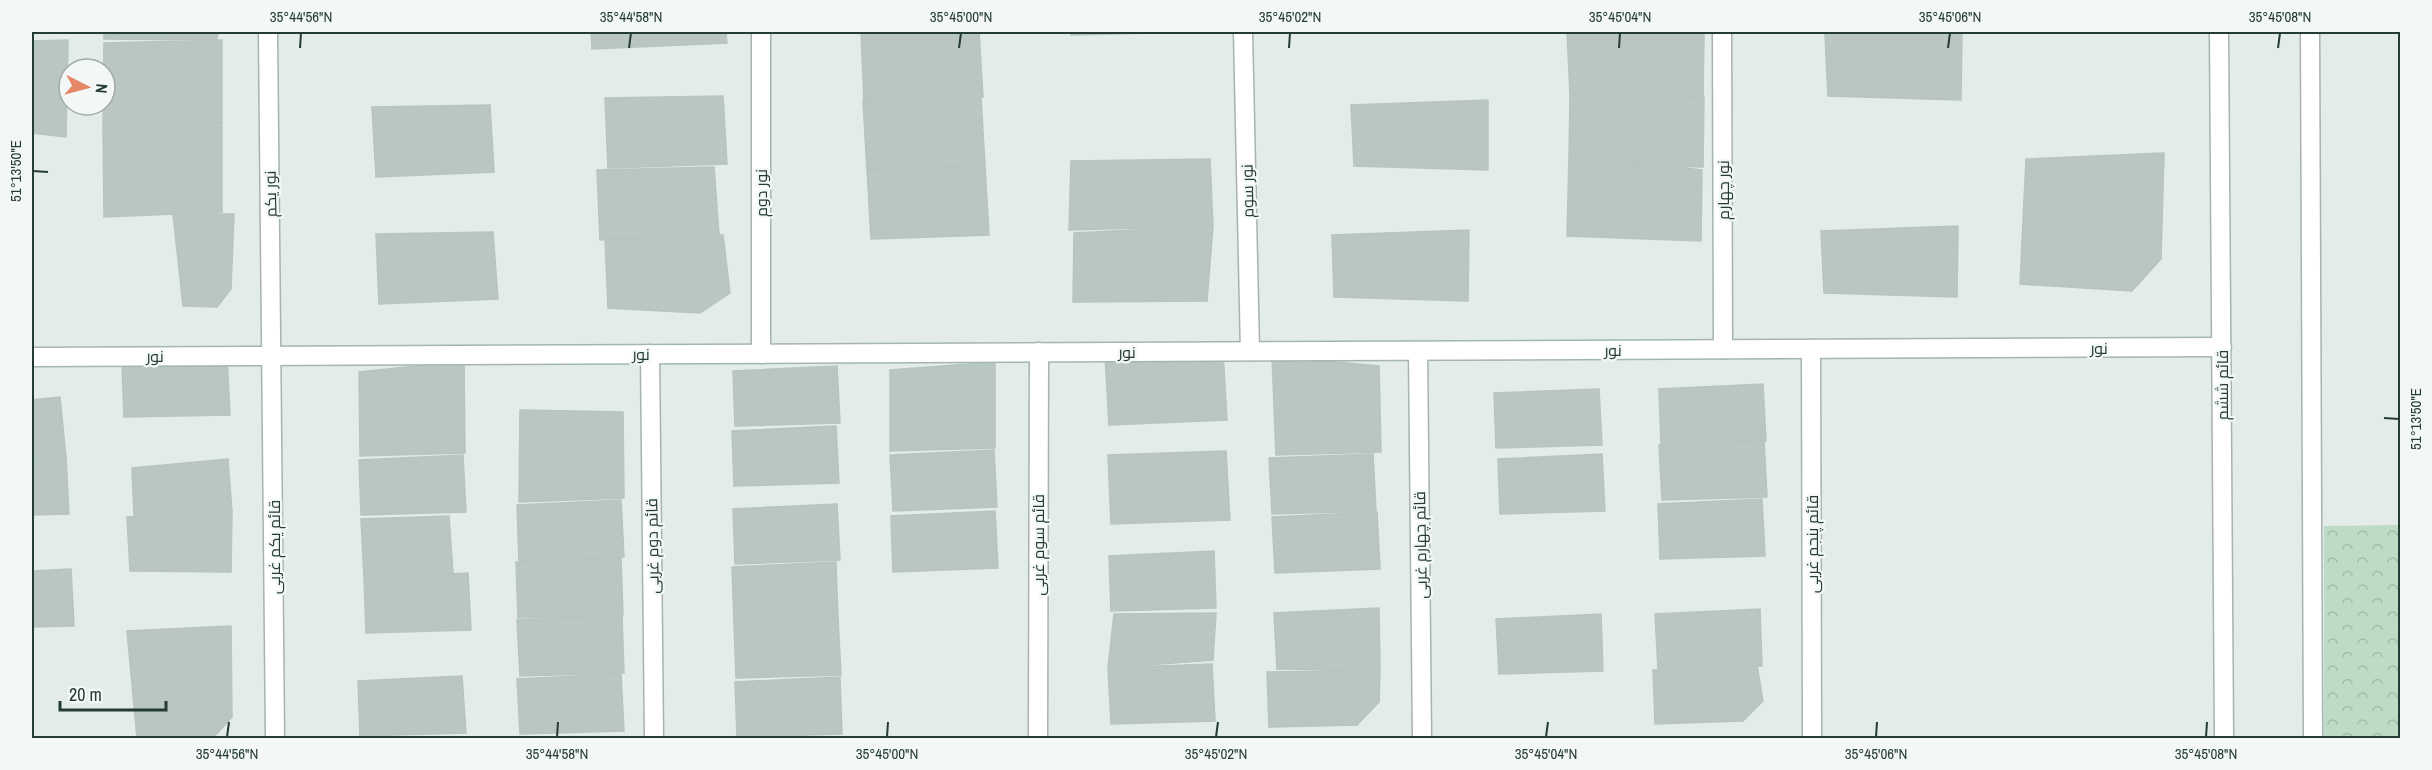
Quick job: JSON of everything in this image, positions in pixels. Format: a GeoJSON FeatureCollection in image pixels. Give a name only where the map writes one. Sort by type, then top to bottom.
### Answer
{"type":"FeatureCollection","features":[{"type":"Feature","properties":{"kind":"street","name":"نور یکم"},"geometry":{"type":"LineString","coordinates":[[268,32],[273,356]]}},
{"type":"Feature","properties":{"kind":"street","name":"نور دوم"},"geometry":{"type":"LineString","coordinates":[[761,32],[761,354]]}},
{"type":"Feature","properties":{"kind":"street","name":"نور سوم"},"geometry":{"type":"LineString","coordinates":[[1244,32],[1250,351]]}},
{"type":"Feature","properties":{"kind":"street","name":"نور چهارم"},"geometry":{"type":"LineString","coordinates":[[1722,32],[1723,349]]}},
{"type":"Feature","properties":{"kind":"street","name":"قائم ششم"},"geometry":{"type":"LineString","coordinates":[[2219,32],[2224,738]]}},
{"type":"Feature","properties":{"kind":"street"},"geometry":{"type":"LineString","coordinates":[[2310,32],[2313,738]]}},
{"type":"Feature","properties":{"kind":"street","name":"نور"},"geometry":{"type":"LineString","coordinates":[[32,357],[2222,347]]}},
{"type":"Feature","properties":{"kind":"street","name":"قائم پنجم غربی"},"geometry":{"type":"LineString","coordinates":[[1811,349],[1812,738]]}},
{"type":"Feature","properties":{"kind":"street","name":"قائم چهارم غربی"},"geometry":{"type":"LineString","coordinates":[[1418,351],[1422,738]]}},
{"type":"Feature","properties":{"kind":"street","name":"قائم سوم غربی"},"geometry":{"type":"LineString","coordinates":[[1038,738],[1039,352]]}},
{"type":"Feature","properties":{"kind":"street","name":"قائم دوم غربی"},"geometry":{"type":"LineString","coordinates":[[650,354],[654,738]]}},
{"type":"Feature","properties":{"kind":"street","name":"قائم یکم غربی"},"geometry":{"type":"LineString","coordinates":[[273,356],[275,738]]}},
{"type":"Feature","properties":{"kind":"green space"},"geometry":{"type":"Polygon","coordinates":[[[2400,525],[2400,738],[2324,738],[2324,526],[2400,525]]]}},
{"type":"Feature","properties":{"kind":"building"},"geometry":{"type":"Polygon","coordinates":[[[104,32],[218,32],[217,40],[104,39],[104,32]]]}},
{"type":"Feature","properties":{"kind":"building"},"geometry":{"type":"Polygon","coordinates":[[[375,32],[425,32],[375,33],[375,32]]]}},
{"type":"Feature","properties":{"kind":"building"},"geometry":{"type":"Polygon","coordinates":[[[591,32],[726,32],[727,43],[592,49],[591,32]]]}},
{"type":"Feature","properties":{"kind":"building"},"geometry":{"type":"Polygon","coordinates":[[[861,32],[979,32],[983,97],[864,102],[861,32]]]}},
{"type":"Feature","properties":{"kind":"building"},"geometry":{"type":"Polygon","coordinates":[[[1071,32],[1194,32],[1071,35],[1071,32]]]}},
{"type":"Feature","properties":{"kind":"building"},"geometry":{"type":"Polygon","coordinates":[[[1567,32],[1704,32],[1703,98],[1570,94],[1567,32]]]}},
{"type":"Feature","properties":{"kind":"building"},"geometry":{"type":"Polygon","coordinates":[[[1962,32],[1961,100],[1828,96],[1825,34],[1962,32]]]}},
{"type":"Feature","properties":{"kind":"building"},"geometry":{"type":"Polygon","coordinates":[[[68,40],[68,57],[57,57],[57,117],[66,117],[66,137],[32,133],[32,41],[68,40]]]}},
{"type":"Feature","properties":{"kind":"building"},"geometry":{"type":"Polygon","coordinates":[[[222,40],[222,125],[103,126],[103,117],[117,117],[117,57],[104,57],[104,43],[222,40]]]}},
{"type":"Feature","properties":{"kind":"building"},"geometry":{"type":"Polygon","coordinates":[[[1570,94],[1704,97],[1703,167],[1569,163],[1570,94]]]}},
{"type":"Feature","properties":{"kind":"building"},"geometry":{"type":"Polygon","coordinates":[[[723,96],[727,164],[608,168],[605,98],[723,96]]]}},
{"type":"Feature","properties":{"kind":"building"},"geometry":{"type":"Polygon","coordinates":[[[981,98],[985,165],[867,170],[863,100],[981,98]]]}},
{"type":"Feature","properties":{"kind":"building"},"geometry":{"type":"Polygon","coordinates":[[[1488,100],[1488,170],[1354,166],[1351,105],[1488,100]]]}},
{"type":"Feature","properties":{"kind":"building"},"geometry":{"type":"Polygon","coordinates":[[[490,105],[494,172],[376,177],[372,107],[490,105]]]}},
{"type":"Feature","properties":{"kind":"building"},"geometry":{"type":"Polygon","coordinates":[[[103,126],[222,126],[222,212],[104,217],[103,126]]]}},
{"type":"Feature","properties":{"kind":"building"},"geometry":{"type":"Polygon","coordinates":[[[2164,153],[2161,259],[2132,291],[2020,284],[2026,159],[2164,153]]]}},
{"type":"Feature","properties":{"kind":"building"},"geometry":{"type":"Polygon","coordinates":[[[1569,155],[1702,170],[1701,241],[1567,236],[1569,155]]]}},
{"type":"Feature","properties":{"kind":"building"},"geometry":{"type":"Polygon","coordinates":[[[1210,159],[1213,226],[1069,230],[1071,161],[1210,159]]]}},
{"type":"Feature","properties":{"kind":"building"},"geometry":{"type":"Polygon","coordinates":[[[985,166],[989,235],[871,239],[867,169],[985,166]]]}},
{"type":"Feature","properties":{"kind":"building"},"geometry":{"type":"Polygon","coordinates":[[[714,167],[719,235],[600,240],[597,170],[714,167]]]}},
{"type":"Feature","properties":{"kind":"building"},"geometry":{"type":"Polygon","coordinates":[[[173,214],[234,214],[231,289],[217,307],[183,306],[173,214]]]}},
{"type":"Feature","properties":{"kind":"building"},"geometry":{"type":"Polygon","coordinates":[[[1213,226],[1207,301],[1073,302],[1074,233],[1213,226]]]}},
{"type":"Feature","properties":{"kind":"building"},"geometry":{"type":"Polygon","coordinates":[[[1958,226],[1957,297],[1824,293],[1821,231],[1958,226]]]}},
{"type":"Feature","properties":{"kind":"building"},"geometry":{"type":"Polygon","coordinates":[[[1469,230],[1468,301],[1334,297],[1332,235],[1469,230]]]}},
{"type":"Feature","properties":{"kind":"building"},"geometry":{"type":"Polygon","coordinates":[[[493,232],[498,299],[379,304],[376,234],[493,232]]]}},
{"type":"Feature","properties":{"kind":"building"},"geometry":{"type":"Polygon","coordinates":[[[723,235],[730,293],[700,313],[608,308],[605,238],[723,235]]]}},
{"type":"Feature","properties":{"kind":"building"},"geometry":{"type":"Polygon","coordinates":[[[1223,352],[1227,420],[1109,425],[1105,355],[1223,352]]]}},
{"type":"Feature","properties":{"kind":"building"},"geometry":{"type":"Polygon","coordinates":[[[1272,356],[1379,366],[1381,452],[1276,455],[1272,356]]]}},
{"type":"Feature","properties":{"kind":"building"},"geometry":{"type":"Polygon","coordinates":[[[227,358],[230,415],[124,417],[122,362],[227,358]]]}},
{"type":"Feature","properties":{"kind":"building"},"geometry":{"type":"Polygon","coordinates":[[[464,361],[465,453],[360,456],[359,372],[464,361]]]}},
{"type":"Feature","properties":{"kind":"building"},"geometry":{"type":"Polygon","coordinates":[[[995,362],[995,448],[890,451],[890,370],[995,362]]]}},
{"type":"Feature","properties":{"kind":"building"},"geometry":{"type":"Polygon","coordinates":[[[837,366],[840,423],[735,426],[733,371],[837,366]]]}},
{"type":"Feature","properties":{"kind":"building"},"geometry":{"type":"Polygon","coordinates":[[[1763,384],[1766,441],[1661,444],[1659,389],[1763,384]]]}},
{"type":"Feature","properties":{"kind":"building"},"geometry":{"type":"Polygon","coordinates":[[[1599,389],[1602,445],[1496,448],[1494,393],[1599,389]]]}},
{"type":"Feature","properties":{"kind":"building"},"geometry":{"type":"Polygon","coordinates":[[[60,397],[66,457],[32,459],[32,400],[60,397]]]}},
{"type":"Feature","properties":{"kind":"building"},"geometry":{"type":"Polygon","coordinates":[[[520,410],[623,412],[624,498],[519,502],[520,410]]]}},
{"type":"Feature","properties":{"kind":"building"},"geometry":{"type":"Polygon","coordinates":[[[836,426],[839,483],[734,486],[732,431],[836,426]]]}},
{"type":"Feature","properties":{"kind":"building"},"geometry":{"type":"Polygon","coordinates":[[[1764,440],[1767,497],[1662,500],[1659,445],[1764,440]]]}},
{"type":"Feature","properties":{"kind":"building"},"geometry":{"type":"Polygon","coordinates":[[[994,450],[997,507],[893,511],[890,455],[994,450]]]}},
{"type":"Feature","properties":{"kind":"building"},"geometry":{"type":"Polygon","coordinates":[[[1226,451],[1230,520],[1111,524],[1108,455],[1226,451]]]}},
{"type":"Feature","properties":{"kind":"building"},"geometry":{"type":"Polygon","coordinates":[[[1373,454],[1376,511],[1272,514],[1269,458],[1373,454]]]}},
{"type":"Feature","properties":{"kind":"building"},"geometry":{"type":"Polygon","coordinates":[[[1602,454],[1605,511],[1500,514],[1498,459],[1602,454]]]}},
{"type":"Feature","properties":{"kind":"building"},"geometry":{"type":"Polygon","coordinates":[[[463,455],[466,512],[361,515],[359,460],[463,455]]]}},
{"type":"Feature","properties":{"kind":"building"},"geometry":{"type":"Polygon","coordinates":[[[66,457],[69,514],[32,515],[32,459],[66,457]]]}},
{"type":"Feature","properties":{"kind":"building"},"geometry":{"type":"Polygon","coordinates":[[[228,459],[232,512],[134,516],[132,468],[228,459]]]}},
{"type":"Feature","properties":{"kind":"building"},"geometry":{"type":"Polygon","coordinates":[[[1762,499],[1765,556],[1660,559],[1658,504],[1762,499]]]}},
{"type":"Feature","properties":{"kind":"building"},"geometry":{"type":"Polygon","coordinates":[[[621,500],[624,557],[519,561],[517,505],[621,500]]]}},
{"type":"Feature","properties":{"kind":"building"},"geometry":{"type":"Polygon","coordinates":[[[837,504],[840,560],[735,564],[733,509],[837,504]]]}},
{"type":"Feature","properties":{"kind":"building"},"geometry":{"type":"Polygon","coordinates":[[[995,511],[998,568],[893,572],[891,516],[995,511]]]}},
{"type":"Feature","properties":{"kind":"building"},"geometry":{"type":"Polygon","coordinates":[[[232,512],[231,572],[130,571],[127,517],[232,512]]]}},
{"type":"Feature","properties":{"kind":"building"},"geometry":{"type":"Polygon","coordinates":[[[1377,512],[1380,569],[1275,573],[1272,517],[1377,512]]]}},
{"type":"Feature","properties":{"kind":"building"},"geometry":{"type":"Polygon","coordinates":[[[449,516],[453,573],[364,578],[361,519],[449,516]]]}},
{"type":"Feature","properties":{"kind":"building"},"geometry":{"type":"Polygon","coordinates":[[[1214,551],[1216,608],[1111,611],[1109,556],[1214,551]]]}},
{"type":"Feature","properties":{"kind":"building"},"geometry":{"type":"Polygon","coordinates":[[[621,558],[623,615],[518,618],[516,562],[621,558]]]}},
{"type":"Feature","properties":{"kind":"building"},"geometry":{"type":"Polygon","coordinates":[[[836,562],[838,619],[734,623],[732,567],[836,562]]]}},
{"type":"Feature","properties":{"kind":"building"},"geometry":{"type":"Polygon","coordinates":[[[71,569],[74,626],[32,627],[32,571],[71,569]]]}},
{"type":"Feature","properties":{"kind":"building"},"geometry":{"type":"Polygon","coordinates":[[[468,573],[471,630],[366,633],[364,578],[468,573]]]}},
{"type":"Feature","properties":{"kind":"building"},"geometry":{"type":"Polygon","coordinates":[[[1379,608],[1380,670],[1277,669],[1274,613],[1379,608]]]}},
{"type":"Feature","properties":{"kind":"building"},"geometry":{"type":"Polygon","coordinates":[[[1760,609],[1762,666],[1658,669],[1655,614],[1760,609]]]}},
{"type":"Feature","properties":{"kind":"building"},"geometry":{"type":"Polygon","coordinates":[[[1216,613],[1213,660],[1108,668],[1114,614],[1216,613]]]}},
{"type":"Feature","properties":{"kind":"building"},"geometry":{"type":"Polygon","coordinates":[[[1601,614],[1603,671],[1499,674],[1496,619],[1601,614]]]}},
{"type":"Feature","properties":{"kind":"building"},"geometry":{"type":"Polygon","coordinates":[[[622,616],[624,673],[520,676],[517,620],[622,616]]]}},
{"type":"Feature","properties":{"kind":"building"},"geometry":{"type":"Polygon","coordinates":[[[838,618],[841,675],[736,678],[734,623],[838,618]]]}},
{"type":"Feature","properties":{"kind":"building"},"geometry":{"type":"Polygon","coordinates":[[[231,626],[232,717],[213,738],[137,738],[127,631],[231,626]]]}},
{"type":"Feature","properties":{"kind":"building"},"geometry":{"type":"Polygon","coordinates":[[[1212,664],[1215,721],[1111,724],[1108,668],[1212,664]]]}},
{"type":"Feature","properties":{"kind":"building"},"geometry":{"type":"Polygon","coordinates":[[[1757,665],[1763,701],[1743,721],[1655,724],[1653,670],[1757,665]]]}},
{"type":"Feature","properties":{"kind":"building"},"geometry":{"type":"Polygon","coordinates":[[[1380,670],[1379,702],[1357,725],[1269,727],[1267,672],[1380,670]]]}},
{"type":"Feature","properties":{"kind":"building"},"geometry":{"type":"Polygon","coordinates":[[[621,674],[624,731],[520,734],[517,679],[621,674]]]}},
{"type":"Feature","properties":{"kind":"building"},"geometry":{"type":"Polygon","coordinates":[[[462,676],[466,733],[360,736],[358,681],[462,676]]]}},
{"type":"Feature","properties":{"kind":"building"},"geometry":{"type":"Polygon","coordinates":[[[840,677],[842,734],[737,737],[735,682],[840,677]]]}}]}
